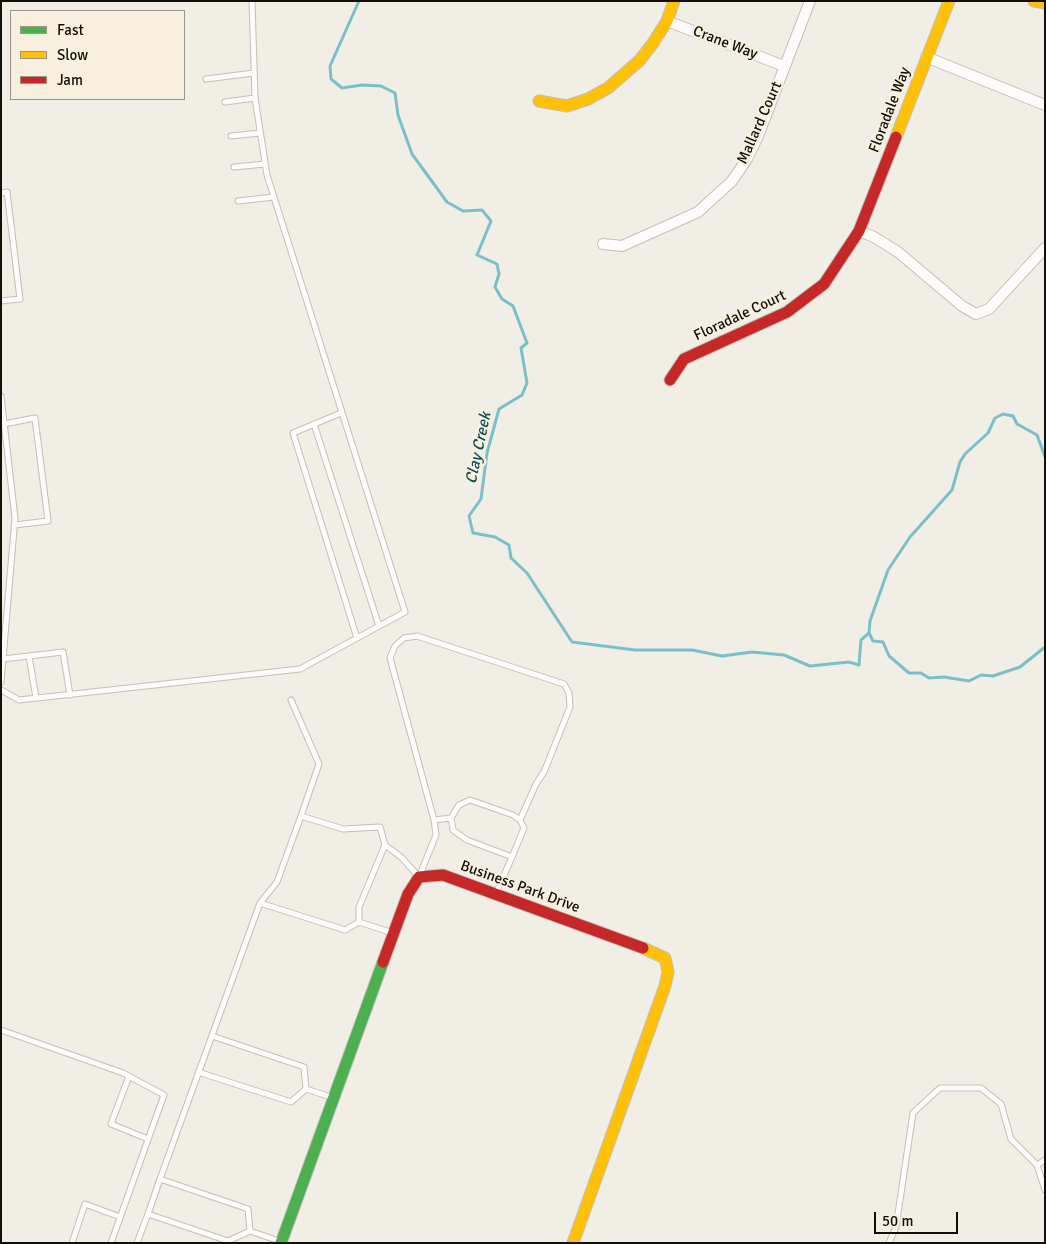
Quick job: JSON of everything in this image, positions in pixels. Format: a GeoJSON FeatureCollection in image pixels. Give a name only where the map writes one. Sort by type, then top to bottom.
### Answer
{"type":"FeatureCollection","features":[{"type":"Feature","properties":{"kind":"street"},"geometry":{"type":"LineString","coordinates":[[539,101],[567,106],[588,99],[608,88],[640,60],[666,21],[674,1]]}},
{"type":"Feature","properties":{"kind":"street","name":"Mallard Court"},"geometry":{"type":"LineString","coordinates":[[603,244],[622,246],[698,212],[716,198],[732,181],[747,159],[810,1]]}},
{"type":"Feature","properties":{"kind":"street","name":"Floradale Way"},"geometry":{"type":"LineString","coordinates":[[859,231],[949,1]]}},
{"type":"Feature","properties":{"kind":"street"},"geometry":{"type":"LineString","coordinates":[[1034,1],[1045,3]]}},
{"type":"Feature","properties":{"kind":"street","name":"Crane Way"},"geometry":{"type":"LineString","coordinates":[[666,21],[784,66]]}},
{"type":"Feature","properties":{"kind":"street"},"geometry":{"type":"LineString","coordinates":[[926,58],[1045,105]]}},
{"type":"Feature","properties":{"kind":"street"},"geometry":{"type":"LineString","coordinates":[[859,231],[874,237],[898,252],[962,306],[976,314],[989,309],[1045,248]]}},
{"type":"Feature","properties":{"kind":"street","name":"Floradale Court"},"geometry":{"type":"LineString","coordinates":[[670,380],[684,359],[766,323],[808,298],[824,284],[859,231]]}},
{"type":"Feature","properties":{"kind":"street","name":"Business Park Drive"},"geometry":{"type":"LineString","coordinates":[[419,877],[443,874],[654,952],[665,958],[668,972],[665,986],[573,1243]]}},
{"type":"Feature","properties":{"kind":"street"},"geometry":{"type":"LineString","coordinates":[[282,1242],[408,894],[419,877]]}},
{"type":"Feature","properties":{"kind":"lane"},"geometry":{"type":"LineString","coordinates":[[1,690],[19,700],[300,669],[405,612],[340,413],[265,164],[255,98],[252,1]]}},
{"type":"Feature","properties":{"kind":"lane"},"geometry":{"type":"LineString","coordinates":[[206,79],[254,73]]}},
{"type":"Feature","properties":{"kind":"lane"},"geometry":{"type":"LineString","coordinates":[[225,102],[255,98]]}},
{"type":"Feature","properties":{"kind":"lane"},"geometry":{"type":"LineString","coordinates":[[230,136],[260,133]]}},
{"type":"Feature","properties":{"kind":"lane"},"geometry":{"type":"LineString","coordinates":[[234,167],[265,164]]}},
{"type":"Feature","properties":{"kind":"lane"},"geometry":{"type":"LineString","coordinates":[[1,193],[7,192],[20,299],[1,301]]}},
{"type":"Feature","properties":{"kind":"lane"},"geometry":{"type":"LineString","coordinates":[[238,201],[274,197]]}},
{"type":"Feature","properties":{"kind":"lane"},"geometry":{"type":"LineString","coordinates":[[1,396],[15,525],[1,682]]}},
{"type":"Feature","properties":{"kind":"lane"},"geometry":{"type":"LineString","coordinates":[[340,413],[293,433],[357,638]]}},
{"type":"Feature","properties":{"kind":"lane"},"geometry":{"type":"LineString","coordinates":[[4,424],[35,418],[48,521],[15,525]]}},
{"type":"Feature","properties":{"kind":"lane"},"geometry":{"type":"LineString","coordinates":[[314,424],[379,626]]}},
{"type":"Feature","properties":{"kind":"lane"},"geometry":{"type":"LineString","coordinates":[[301,816],[344,829],[380,827],[385,845],[419,877],[436,835],[434,820],[390,658],[395,646],[404,638],[417,636],[564,684],[569,693],[570,706],[544,772],[536,784],[520,820]]}},
{"type":"Feature","properties":{"kind":"lane"},"geometry":{"type":"LineString","coordinates":[[3,659],[63,652],[70,694]]}},
{"type":"Feature","properties":{"kind":"lane"},"geometry":{"type":"LineString","coordinates":[[29,656],[36,698]]}},
{"type":"Feature","properties":{"kind":"lane"},"geometry":{"type":"LineString","coordinates":[[137,1243],[260,903],[276,882],[319,764],[291,700]]}},
{"type":"Feature","properties":{"kind":"lane"},"geometry":{"type":"LineString","coordinates":[[496,894],[512,857],[524,828],[520,820],[470,800],[459,805],[451,818],[453,830],[460,836],[512,857]]}},
{"type":"Feature","properties":{"kind":"lane"},"geometry":{"type":"LineString","coordinates":[[434,820],[451,818]]}},
{"type":"Feature","properties":{"kind":"lane"},"geometry":{"type":"LineString","coordinates":[[360,922],[359,907],[385,845]]}},
{"type":"Feature","properties":{"kind":"lane"},"geometry":{"type":"LineString","coordinates":[[260,903],[345,930],[360,922],[394,933]]}},
{"type":"Feature","properties":{"kind":"lane"},"geometry":{"type":"LineString","coordinates":[[1,1030],[129,1076],[164,1095],[111,1243]]}},
{"type":"Feature","properties":{"kind":"lane"},"geometry":{"type":"LineString","coordinates":[[212,1036],[304,1067],[306,1089]]}},
{"type":"Feature","properties":{"kind":"lane"},"geometry":{"type":"LineString","coordinates":[[198,1072],[291,1102],[306,1089]]}},
{"type":"Feature","properties":{"kind":"lane"},"geometry":{"type":"LineString","coordinates":[[129,1076],[111,1124],[148,1138]]}},
{"type":"Feature","properties":{"kind":"lane"},"geometry":{"type":"LineString","coordinates":[[889,1243],[896,1227],[913,1113],[940,1088],[981,1088],[1001,1104],[1011,1139],[1037,1165],[1045,1190]]}},
{"type":"Feature","properties":{"kind":"lane"},"geometry":{"type":"LineString","coordinates":[[306,1089],[334,1098]]}},
{"type":"Feature","properties":{"kind":"lane"},"geometry":{"type":"LineString","coordinates":[[1037,1165],[1045,1160]]}},
{"type":"Feature","properties":{"kind":"lane"},"geometry":{"type":"LineString","coordinates":[[160,1179],[248,1209],[250,1231]]}},
{"type":"Feature","properties":{"kind":"lane"},"geometry":{"type":"LineString","coordinates":[[72,1243],[86,1204],[120,1216]]}},
{"type":"Feature","properties":{"kind":"lane"},"geometry":{"type":"LineString","coordinates":[[148,1214],[228,1242],[250,1231],[282,1242]]}},
{"type":"Feature","properties":{"kind":"waterway","name":"Clay Creek"},"geometry":{"type":"LineString","coordinates":[[359,1],[330,66],[331,79],[342,88],[362,85],[381,86],[395,93],[398,115],[412,154],[447,202],[463,211],[482,210],[491,221],[477,255],[497,264],[499,274],[495,287],[502,299],[513,306],[527,343],[521,348],[527,383],[522,395],[499,409],[487,453],[481,499],[469,516],[473,533],[495,537],[509,545],[511,558],[527,573],[572,642],[635,650],[692,650],[722,656],[752,652],[784,655],[810,666],[849,662],[859,665],[861,640],[869,633]]}},
{"type":"Feature","properties":{"kind":"waterway"},"geometry":{"type":"LineString","coordinates":[[1045,457],[1037,435],[1017,424],[1013,416],[1003,414],[995,418],[988,433],[965,454],[960,462],[952,490],[910,537],[888,570],[870,621],[869,633],[873,641],[883,642],[889,656],[909,673],[921,673],[929,678],[944,677],[969,681],[981,675],[993,676],[1020,667],[1045,647]]}},
{"type":"Feature","properties":{"kind":"traffic: fast"},"geometry":{"type":"LineString","coordinates":[[281,1243],[383,962]]}},
{"type":"Feature","properties":{"kind":"traffic: slow"},"geometry":{"type":"LineString","coordinates":[[539,101],[567,106],[588,99],[608,88],[640,60],[653,43],[667,21],[674,1]]}},
{"type":"Feature","properties":{"kind":"traffic: slow"},"geometry":{"type":"LineString","coordinates":[[896,137],[949,1]]}},
{"type":"Feature","properties":{"kind":"traffic: slow"},"geometry":{"type":"LineString","coordinates":[[1034,1],[1045,3]]}},
{"type":"Feature","properties":{"kind":"traffic: slow"},"geometry":{"type":"LineString","coordinates":[[573,1243],[665,986],[668,972],[665,958],[643,948]]}},
{"type":"Feature","properties":{"kind":"traffic: jam"},"geometry":{"type":"LineString","coordinates":[[670,380],[684,359],[787,312],[824,284],[859,231],[896,137]]}},
{"type":"Feature","properties":{"kind":"traffic: jam"},"geometry":{"type":"LineString","coordinates":[[383,962],[408,894],[419,877],[443,875],[643,948]]}}]}
